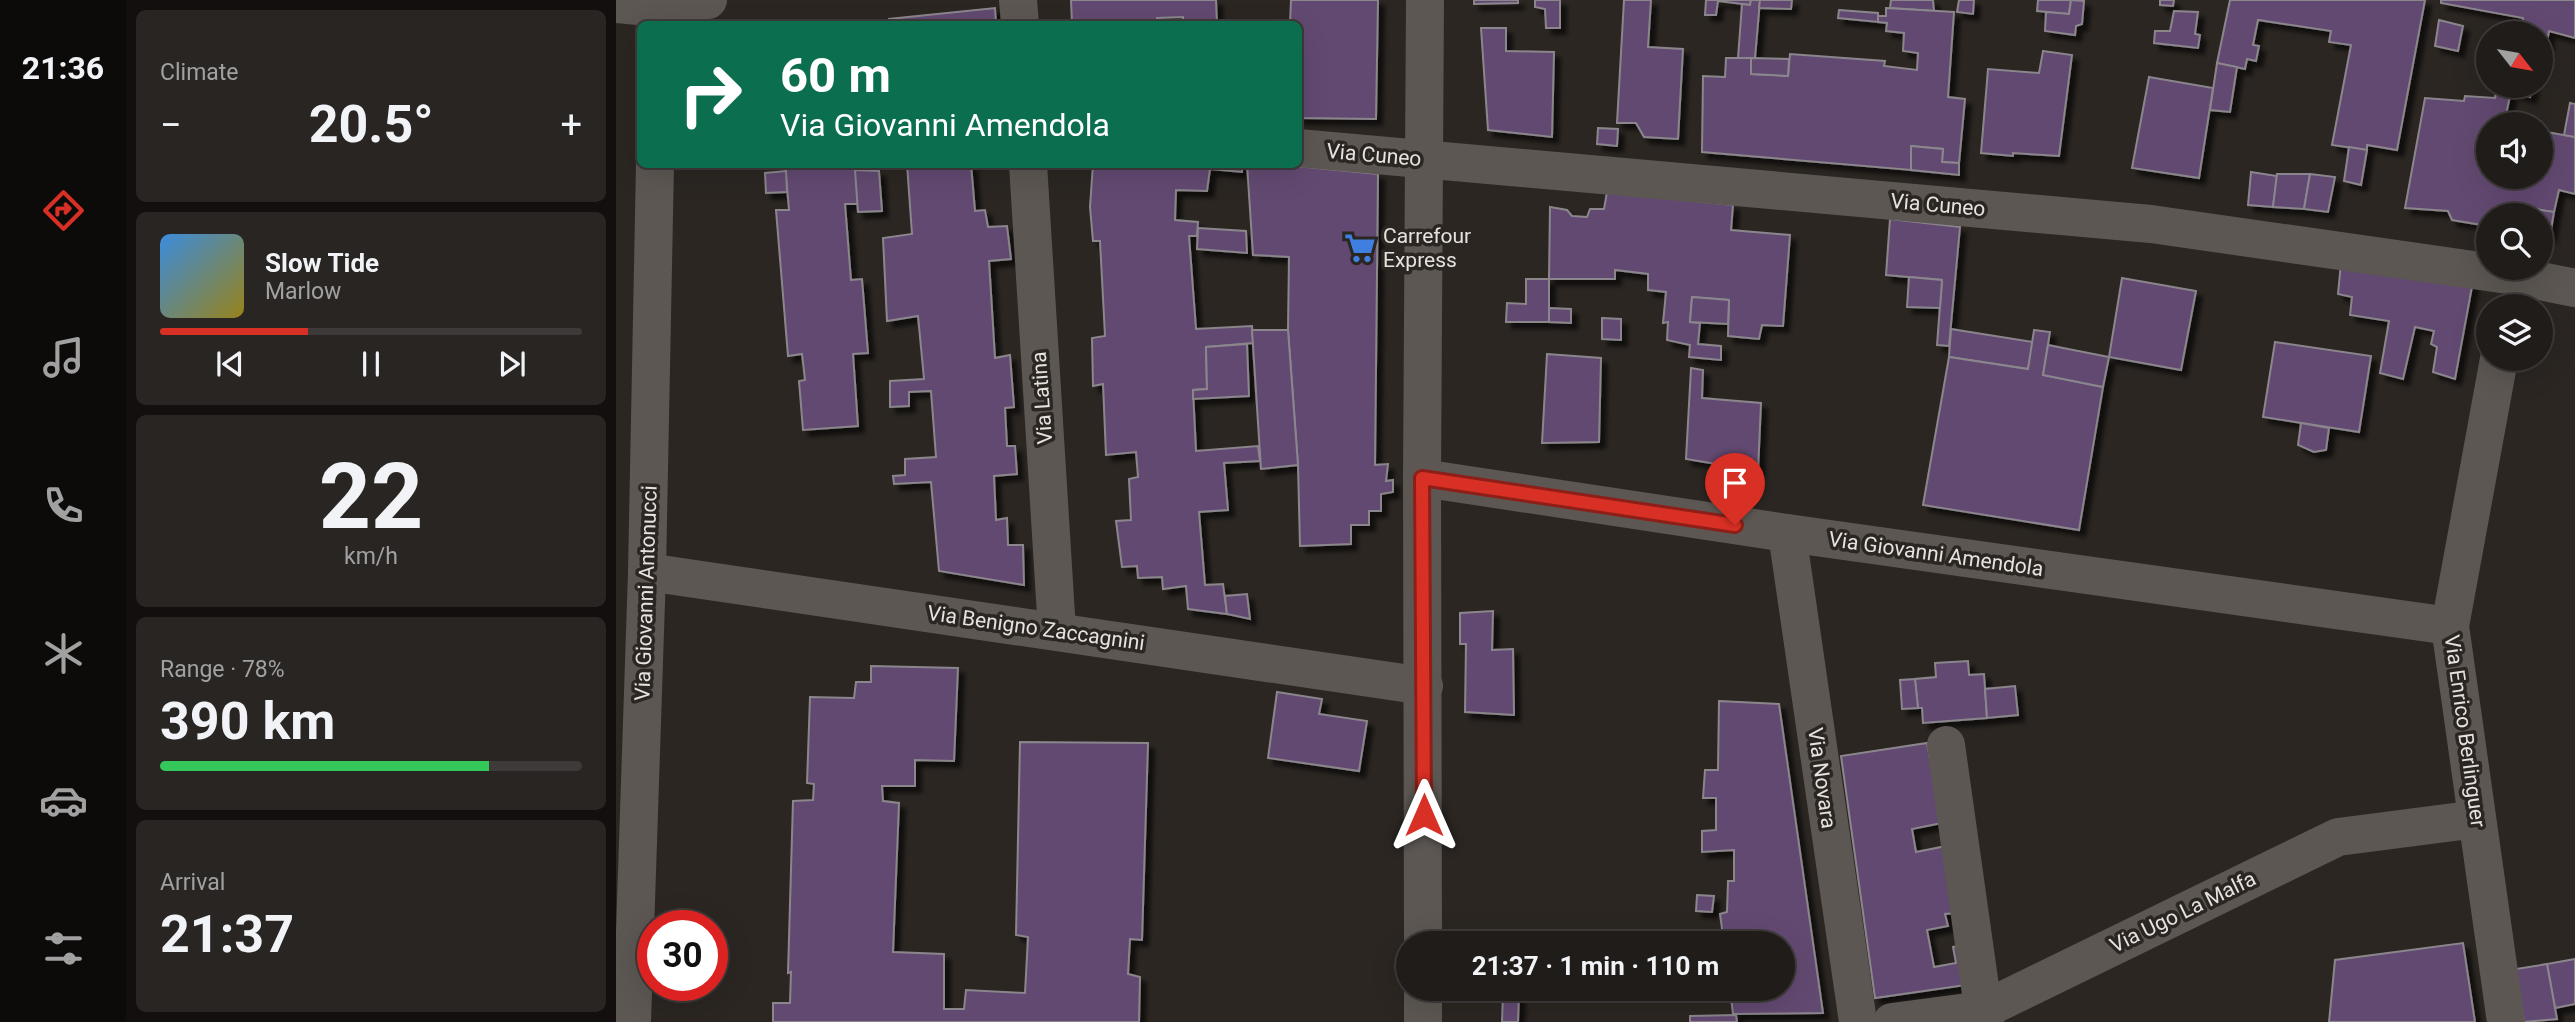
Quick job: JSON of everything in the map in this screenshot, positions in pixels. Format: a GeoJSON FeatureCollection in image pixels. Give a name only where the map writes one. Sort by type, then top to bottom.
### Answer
{"type":"FeatureCollection","features":[{"type":"Feature","properties":{"kind":"street"},"geometry":{"type":"LineString","coordinates":[[616,4],[660,11],[708,0]]}},
{"type":"Feature","properties":{"kind":"street"},"geometry":{"type":"LineString","coordinates":[[1018,0],[1020,21]]}},
{"type":"Feature","properties":{"kind":"street"},"geometry":{"type":"LineString","coordinates":[[1423,931],[1425,0]]}},
{"type":"Feature","properties":{"kind":"street","name":"Via Cuneo"},"geometry":{"type":"LineString","coordinates":[[1302,148],[2151,223],[2512,291],[2575,288]]}},
{"type":"Feature","properties":{"kind":"street","name":"Via Giovanni Antonucci"},"geometry":{"type":"LineString","coordinates":[[632,1022],[647,572],[655,168]]}},
{"type":"Feature","properties":{"kind":"street","name":"Via Latina"},"geometry":{"type":"LineString","coordinates":[[1028,168],[1057,631]]}},
{"type":"Feature","properties":{"kind":"street","name":"Via Enrico Berlinguer"},"geometry":{"type":"LineString","coordinates":[[2497,371],[2450,626],[2506,1022]]}},
{"type":"Feature","properties":{"kind":"street","name":"Via Giovanni Amendola"},"geometry":{"type":"LineString","coordinates":[[1422,478],[1787,533],[2450,626]]}},
{"type":"Feature","properties":{"kind":"street","name":"Via Novara"},"geometry":{"type":"LineString","coordinates":[[1787,533],[1858,1022]]}},
{"type":"Feature","properties":{"kind":"street","name":"Via Benigno Zaccagnini"},"geometry":{"type":"LineString","coordinates":[[647,572],[1424,686]]}},
{"type":"Feature","properties":{"kind":"street"},"geometry":{"type":"LineString","coordinates":[[1946,745],[1984,1016]]}},
{"type":"Feature","properties":{"kind":"street","name":"Via Ugo La Malfa"},"geometry":{"type":"LineString","coordinates":[[1892,1022],[1984,1016],[2337,837],[2477,819]]}},
{"type":"Feature","properties":{"kind":"street"},"geometry":{"type":"LineString","coordinates":[[1423,1001],[1423,1022]]}},
{"type":"Feature","properties":{"kind":"building"},"geometry":{"type":"Polygon","coordinates":[[[1071,0],[1216,0],[1217,21],[1183,21],[1183,17],[1157,18],[1157,21],[1072,21],[1071,0]]]}},
{"type":"Feature","properties":{"kind":"building"},"geometry":{"type":"Polygon","coordinates":[[[1291,0],[1378,0],[1376,119],[1302,118],[1302,21],[1290,21],[1291,0]]]}},
{"type":"Feature","properties":{"kind":"building"},"geometry":{"type":"Polygon","coordinates":[[[1474,0],[1518,0],[1518,3],[1474,4],[1474,0]]]}},
{"type":"Feature","properties":{"kind":"building"},"geometry":{"type":"Polygon","coordinates":[[[1535,0],[1560,0],[1560,28],[1546,28],[1545,9],[1535,7],[1535,0]]]}},
{"type":"Feature","properties":{"kind":"building"},"geometry":{"type":"Polygon","coordinates":[[[1624,0],[1651,0],[1648,47],[1683,49],[1678,139],[1644,137],[1636,123],[1617,123],[1624,0]]]}},
{"type":"Feature","properties":{"kind":"building"},"geometry":{"type":"Polygon","coordinates":[[[1706,0],[1751,0],[1750,5],[1718,1],[1716,15],[1705,15],[1706,0]]]}},
{"type":"Feature","properties":{"kind":"building"},"geometry":{"type":"Polygon","coordinates":[[[1751,0],[1760,0],[1755,58],[1738,58],[1742,4],[1750,5],[1751,0]]]}},
{"type":"Feature","properties":{"kind":"building"},"geometry":{"type":"Polygon","coordinates":[[[1760,0],[1792,0],[1791,9],[1759,8],[1760,0]]]}},
{"type":"Feature","properties":{"kind":"building"},"geometry":{"type":"Polygon","coordinates":[[[1891,0],[1933,0],[1934,11],[1890,8],[1891,0]]]}},
{"type":"Feature","properties":{"kind":"building"},"geometry":{"type":"Polygon","coordinates":[[[1959,0],[1974,0],[1973,14],[1957,12],[1959,0]]]}},
{"type":"Feature","properties":{"kind":"building"},"geometry":{"type":"Polygon","coordinates":[[[2038,0],[2071,0],[2069,14],[2037,11],[2038,0]]]}},
{"type":"Feature","properties":{"kind":"building"},"geometry":{"type":"Polygon","coordinates":[[[2071,0],[2084,1],[2082,24],[2076,26],[2075,35],[2045,31],[2046,12],[2069,14],[2071,0]]]}},
{"type":"Feature","properties":{"kind":"building"},"geometry":{"type":"Polygon","coordinates":[[[2160,0],[2174,0],[2173,6],[2160,5],[2160,0]]]}},
{"type":"Feature","properties":{"kind":"building"},"geometry":{"type":"Polygon","coordinates":[[[2230,0],[2425,0],[2397,150],[2367,145],[2367,150],[2332,145],[2351,45],[2329,42],[2331,31],[2258,20],[2253,45],[2259,46],[2256,61],[2247,59],[2245,69],[2217,63],[2230,0]]]}},
{"type":"Feature","properties":{"kind":"building"},"geometry":{"type":"Polygon","coordinates":[[[2441,0],[2575,0],[2575,38],[2553,32],[2553,21],[2523,21],[2523,18],[2441,3],[2441,0]]]}},
{"type":"Feature","properties":{"kind":"building"},"geometry":{"type":"Polygon","coordinates":[[[995,8],[996,21],[889,21],[995,8]]]}},
{"type":"Feature","properties":{"kind":"building"},"geometry":{"type":"Polygon","coordinates":[[[1886,8],[1954,12],[1948,97],[1965,99],[1959,163],[1942,162],[1943,149],[1911,146],[1911,170],[1702,152],[1703,76],[1725,77],[1726,58],[1751,58],[1751,74],[1788,76],[1790,54],[1885,61],[1884,66],[1917,70],[1918,53],[1903,51],[1904,33],[1886,31],[1887,23],[1878,22],[1878,16],[1886,16],[1886,8]]]}},
{"type":"Feature","properties":{"kind":"building"},"geometry":{"type":"Polygon","coordinates":[[[1839,10],[1878,13],[1878,22],[1838,18],[1839,10]]]}},
{"type":"Feature","properties":{"kind":"building"},"geometry":{"type":"Polygon","coordinates":[[[2174,11],[2198,12],[2195,34],[2200,35],[2198,48],[2154,43],[2155,31],[2170,31],[2174,11]]]}},
{"type":"Feature","properties":{"kind":"building"},"geometry":{"type":"Polygon","coordinates":[[[2439,20],[2463,26],[2458,51],[2435,46],[2439,20]]]}},
{"type":"Feature","properties":{"kind":"building"},"geometry":{"type":"Polygon","coordinates":[[[1481,28],[1506,28],[1506,51],[1554,52],[1552,137],[1488,130],[1481,28]]]}},
{"type":"Feature","properties":{"kind":"building"},"geometry":{"type":"Polygon","coordinates":[[[2043,51],[2072,55],[2059,156],[1981,153],[1988,69],[2039,73],[2043,51]]]}},
{"type":"Feature","properties":{"kind":"building"},"geometry":{"type":"Polygon","coordinates":[[[1751,58],[1789,59],[1788,76],[1751,74],[1751,58]]]}},
{"type":"Feature","properties":{"kind":"building"},"geometry":{"type":"Polygon","coordinates":[[[2217,63],[2237,67],[2230,112],[2210,110],[2217,63]]]}},
{"type":"Feature","properties":{"kind":"building"},"geometry":{"type":"Polygon","coordinates":[[[2149,77],[2213,88],[2199,178],[2132,168],[2149,77]]]}},
{"type":"Feature","properties":{"kind":"building"},"geometry":{"type":"Polygon","coordinates":[[[2465,96],[2510,98],[2507,112],[2476,112],[2476,189],[2553,189],[2553,133],[2575,137],[2575,194],[2559,190],[2554,212],[2553,203],[2476,203],[2476,224],[2452,220],[2448,211],[2405,208],[2425,98],[2464,101],[2465,96]]]}},
{"type":"Feature","properties":{"kind":"building"},"geometry":{"type":"Polygon","coordinates":[[[2570,103],[2575,104],[2575,137],[2564,135],[2570,103]]]}},
{"type":"Feature","properties":{"kind":"building"},"geometry":{"type":"Polygon","coordinates":[[[1598,128],[1618,129],[1617,146],[1597,144],[1598,128]]]}},
{"type":"Feature","properties":{"kind":"building"},"geometry":{"type":"Polygon","coordinates":[[[1911,146],[1943,149],[1942,162],[1959,163],[1959,175],[1911,170],[1911,146]]]}},
{"type":"Feature","properties":{"kind":"building"},"geometry":{"type":"Polygon","coordinates":[[[2349,147],[2367,150],[2361,185],[2344,181],[2349,147]]]}},
{"type":"Feature","properties":{"kind":"building"},"geometry":{"type":"Polygon","coordinates":[[[1302,167],[1378,174],[1375,465],[1388,464],[1386,481],[1393,480],[1393,492],[1381,494],[1381,511],[1369,511],[1369,525],[1351,525],[1351,544],[1300,546],[1298,465],[1288,330],[1289,257],[1253,255],[1247,168],[1302,167]]]}},
{"type":"Feature","properties":{"kind":"building"},"geometry":{"type":"Polygon","coordinates":[[[785,168],[855,168],[858,204],[845,204],[851,280],[862,279],[868,353],[853,354],[858,426],[803,430],[799,381],[805,380],[802,354],[788,356],[776,210],[789,210],[785,168]]]}},
{"type":"Feature","properties":{"kind":"building"},"geometry":{"type":"Polygon","coordinates":[[[907,168],[971,168],[975,211],[985,210],[988,227],[1007,226],[1011,259],[989,261],[995,358],[1010,355],[1014,407],[1005,408],[1007,446],[1015,446],[1017,474],[994,476],[996,520],[1007,518],[1008,545],[1023,545],[1024,585],[939,571],[931,482],[894,484],[893,476],[905,475],[905,459],[936,457],[931,391],[909,392],[909,406],[890,407],[890,381],[924,379],[918,316],[887,321],[883,238],[912,234],[907,168]]]}},
{"type":"Feature","properties":{"kind":"building"},"geometry":{"type":"Polygon","coordinates":[[[1093,168],[1242,168],[1242,172],[1210,169],[1207,191],[1176,190],[1175,220],[1198,222],[1197,236],[1189,236],[1196,329],[1252,326],[1253,343],[1206,347],[1207,389],[1193,390],[1196,451],[1258,446],[1260,461],[1224,463],[1228,510],[1199,512],[1205,585],[1223,584],[1227,614],[1188,609],[1186,586],[1163,589],[1162,577],[1138,578],[1137,566],[1122,567],[1116,521],[1131,520],[1129,479],[1138,477],[1136,452],[1106,455],[1103,384],[1093,386],[1092,338],[1105,336],[1100,241],[1093,241],[1090,207],[1093,168]]]}},
{"type":"Feature","properties":{"kind":"building"},"geometry":{"type":"Polygon","coordinates":[[[855,170],[879,171],[882,211],[858,212],[855,170]]]}},
{"type":"Feature","properties":{"kind":"building"},"geometry":{"type":"Polygon","coordinates":[[[786,171],[787,192],[766,193],[765,173],[786,171]]]}},
{"type":"Feature","properties":{"kind":"building"},"geometry":{"type":"Polygon","coordinates":[[[2251,172],[2277,176],[2273,207],[2248,205],[2251,172]]]}},
{"type":"Feature","properties":{"kind":"building"},"geometry":{"type":"Polygon","coordinates":[[[2277,174],[2310,174],[2304,209],[2273,207],[2277,174]]]}},
{"type":"Feature","properties":{"kind":"building"},"geometry":{"type":"Polygon","coordinates":[[[2310,174],[2335,177],[2328,212],[2304,209],[2310,174]]]}},
{"type":"Feature","properties":{"kind":"building"},"geometry":{"type":"Polygon","coordinates":[[[1607,192],[1733,205],[1731,230],[1790,235],[1783,326],[1762,325],[1759,339],[1728,336],[1729,300],[1692,297],[1690,322],[1700,323],[1698,344],[1721,346],[1721,360],[1689,357],[1690,345],[1667,340],[1668,322],[1663,323],[1666,292],[1648,290],[1648,274],[1615,270],[1615,279],[1549,279],[1550,207],[1567,210],[1572,216],[1587,217],[1590,209],[1604,209],[1607,192]]]}},
{"type":"Feature","properties":{"kind":"building"},"geometry":{"type":"Polygon","coordinates":[[[1890,219],[1960,227],[1949,346],[1937,345],[1942,280],[1886,275],[1890,219]]]}},
{"type":"Feature","properties":{"kind":"building"},"geometry":{"type":"Polygon","coordinates":[[[1198,228],[1246,231],[1247,253],[1197,249],[1198,228]]]}},
{"type":"Feature","properties":{"kind":"building"},"geometry":{"type":"Polygon","coordinates":[[[2341,263],[2473,281],[2455,379],[2433,372],[2437,347],[2431,344],[2434,331],[2415,327],[2403,379],[2380,373],[2389,321],[2350,315],[2352,297],[2338,294],[2341,263]]]}},
{"type":"Feature","properties":{"kind":"building"},"geometry":{"type":"Polygon","coordinates":[[[1909,277],[1942,280],[1940,308],[1907,307],[1909,277]]]}},
{"type":"Feature","properties":{"kind":"building"},"geometry":{"type":"Polygon","coordinates":[[[2122,278],[2196,291],[2181,370],[2109,357],[2122,278]]]}},
{"type":"Feature","properties":{"kind":"building"},"geometry":{"type":"Polygon","coordinates":[[[1526,279],[1549,279],[1549,322],[1506,322],[1507,303],[1526,304],[1526,279]]]}},
{"type":"Feature","properties":{"kind":"building"},"geometry":{"type":"Polygon","coordinates":[[[1692,297],[1729,300],[1728,324],[1690,322],[1692,297]]]}},
{"type":"Feature","properties":{"kind":"building"},"geometry":{"type":"Polygon","coordinates":[[[1549,308],[1571,309],[1571,323],[1549,322],[1549,308]]]}},
{"type":"Feature","properties":{"kind":"building"},"geometry":{"type":"Polygon","coordinates":[[[1602,318],[1621,319],[1621,340],[1602,339],[1602,318]]]}},
{"type":"Feature","properties":{"kind":"building"},"geometry":{"type":"Polygon","coordinates":[[[1951,329],[2033,342],[2028,369],[1949,357],[1951,329]]]}},
{"type":"Feature","properties":{"kind":"building"},"geometry":{"type":"Polygon","coordinates":[[[1252,330],[1288,330],[1298,465],[1261,469],[1252,330]]]}},
{"type":"Feature","properties":{"kind":"building"},"geometry":{"type":"Polygon","coordinates":[[[2034,330],[2050,332],[2043,375],[2103,387],[2079,530],[1923,505],[1949,357],[2028,369],[2034,330]]]}},
{"type":"Feature","properties":{"kind":"building"},"geometry":{"type":"Polygon","coordinates":[[[2275,342],[2371,356],[2359,432],[2263,417],[2275,342]]]}},
{"type":"Feature","properties":{"kind":"building"},"geometry":{"type":"Polygon","coordinates":[[[1247,344],[1249,396],[1193,399],[1193,390],[1207,389],[1206,347],[1247,344]]]}},
{"type":"Feature","properties":{"kind":"building"},"geometry":{"type":"Polygon","coordinates":[[[2048,345],[2109,357],[2103,387],[2043,375],[2048,345]]]}},
{"type":"Feature","properties":{"kind":"building"},"geometry":{"type":"Polygon","coordinates":[[[1547,354],[1601,358],[1599,442],[1542,443],[1547,354]]]}},
{"type":"Feature","properties":{"kind":"building"},"geometry":{"type":"Polygon","coordinates":[[[1691,368],[1703,370],[1702,398],[1761,403],[1758,471],[1686,459],[1691,368]]]}},
{"type":"Feature","properties":{"kind":"building"},"geometry":{"type":"Polygon","coordinates":[[[2301,423],[2329,428],[2326,450],[2314,452],[2298,445],[2301,423]]]}},
{"type":"Feature","properties":{"kind":"building"},"geometry":{"type":"Polygon","coordinates":[[[1247,594],[1250,619],[1227,614],[1225,596],[1247,594]]]}},
{"type":"Feature","properties":{"kind":"building"},"geometry":{"type":"Polygon","coordinates":[[[1493,611],[1492,650],[1513,649],[1514,715],[1465,712],[1466,644],[1460,644],[1460,613],[1493,611]]]}},
{"type":"Feature","properties":{"kind":"building"},"geometry":{"type":"Polygon","coordinates":[[[1968,661],[1969,675],[1984,674],[1987,718],[1923,723],[1922,708],[1918,708],[1915,679],[1936,677],[1935,663],[1968,661]]]}},
{"type":"Feature","properties":{"kind":"building"},"geometry":{"type":"Polygon","coordinates":[[[871,666],[958,668],[954,761],[915,760],[915,786],[882,786],[883,801],[899,803],[893,952],[944,954],[944,1009],[964,1009],[966,990],[1025,993],[1028,937],[1016,935],[1020,742],[1148,743],[1142,940],[1130,939],[1128,974],[1140,977],[1139,1022],[773,1022],[773,1003],[790,1003],[791,972],[788,973],[793,801],[813,800],[814,784],[807,783],[810,697],[854,698],[856,682],[871,682],[871,666]]]}},
{"type":"Feature","properties":{"kind":"building"},"geometry":{"type":"Polygon","coordinates":[[[1915,679],[1918,708],[1902,709],[1900,680],[1915,679]]]}},
{"type":"Feature","properties":{"kind":"building"},"geometry":{"type":"Polygon","coordinates":[[[2015,686],[2018,715],[1987,718],[1985,689],[2015,686]]]}},
{"type":"Feature","properties":{"kind":"building"},"geometry":{"type":"Polygon","coordinates":[[[1277,692],[1322,699],[1319,714],[1367,721],[1359,771],[1268,758],[1277,692]]]}},
{"type":"Feature","properties":{"kind":"building"},"geometry":{"type":"Polygon","coordinates":[[[1719,701],[1779,704],[1823,1013],[1733,1014],[1731,1001],[1795,1001],[1795,931],[1722,931],[1720,914],[1727,912],[1728,881],[1734,881],[1734,850],[1702,852],[1702,831],[1716,830],[1716,798],[1703,798],[1705,770],[1718,770],[1719,701]]]}},
{"type":"Feature","properties":{"kind":"building"},"geometry":{"type":"Polygon","coordinates":[[[1927,743],[1942,823],[1912,829],[1916,852],[1946,846],[1958,913],[1945,914],[1948,926],[1927,930],[1934,967],[1956,963],[1953,947],[1965,944],[1973,984],[1875,998],[1841,756],[1927,743]]]}},
{"type":"Feature","properties":{"kind":"building"},"geometry":{"type":"Polygon","coordinates":[[[1697,895],[1714,896],[1712,912],[1696,911],[1697,895]]]}},
{"type":"Feature","properties":{"kind":"building"},"geometry":{"type":"Polygon","coordinates":[[[2463,943],[2475,1022],[2329,1022],[2335,960],[2463,943]]]}},
{"type":"Feature","properties":{"kind":"building"},"geometry":{"type":"Polygon","coordinates":[[[2575,959],[2575,1004],[2555,1008],[2547,964],[2575,959]]]}},
{"type":"Feature","properties":{"kind":"building"},"geometry":{"type":"Polygon","coordinates":[[[2547,964],[2557,1019],[2524,1022],[2516,969],[2547,964]]]}},
{"type":"Feature","properties":{"kind":"building"},"geometry":{"type":"Polygon","coordinates":[[[1503,1001],[1519,1001],[1518,1022],[1502,1022],[1503,1001]]]}},
{"type":"Feature","properties":{"kind":"building"},"geometry":{"type":"Polygon","coordinates":[[[1736,1015],[1737,1022],[1690,1022],[1690,1016],[1736,1015]]]}},
{"type":"Feature","properties":{"kind":"place","name":"Carrefour Express"},"geometry":{"type":"Point","coordinates":[1360,248]}},
{"type":"Feature","properties":{"kind":"route"},"geometry":{"type":"LineString","coordinates":[[1424,815],[1422,478],[1735,525]]}}]}
